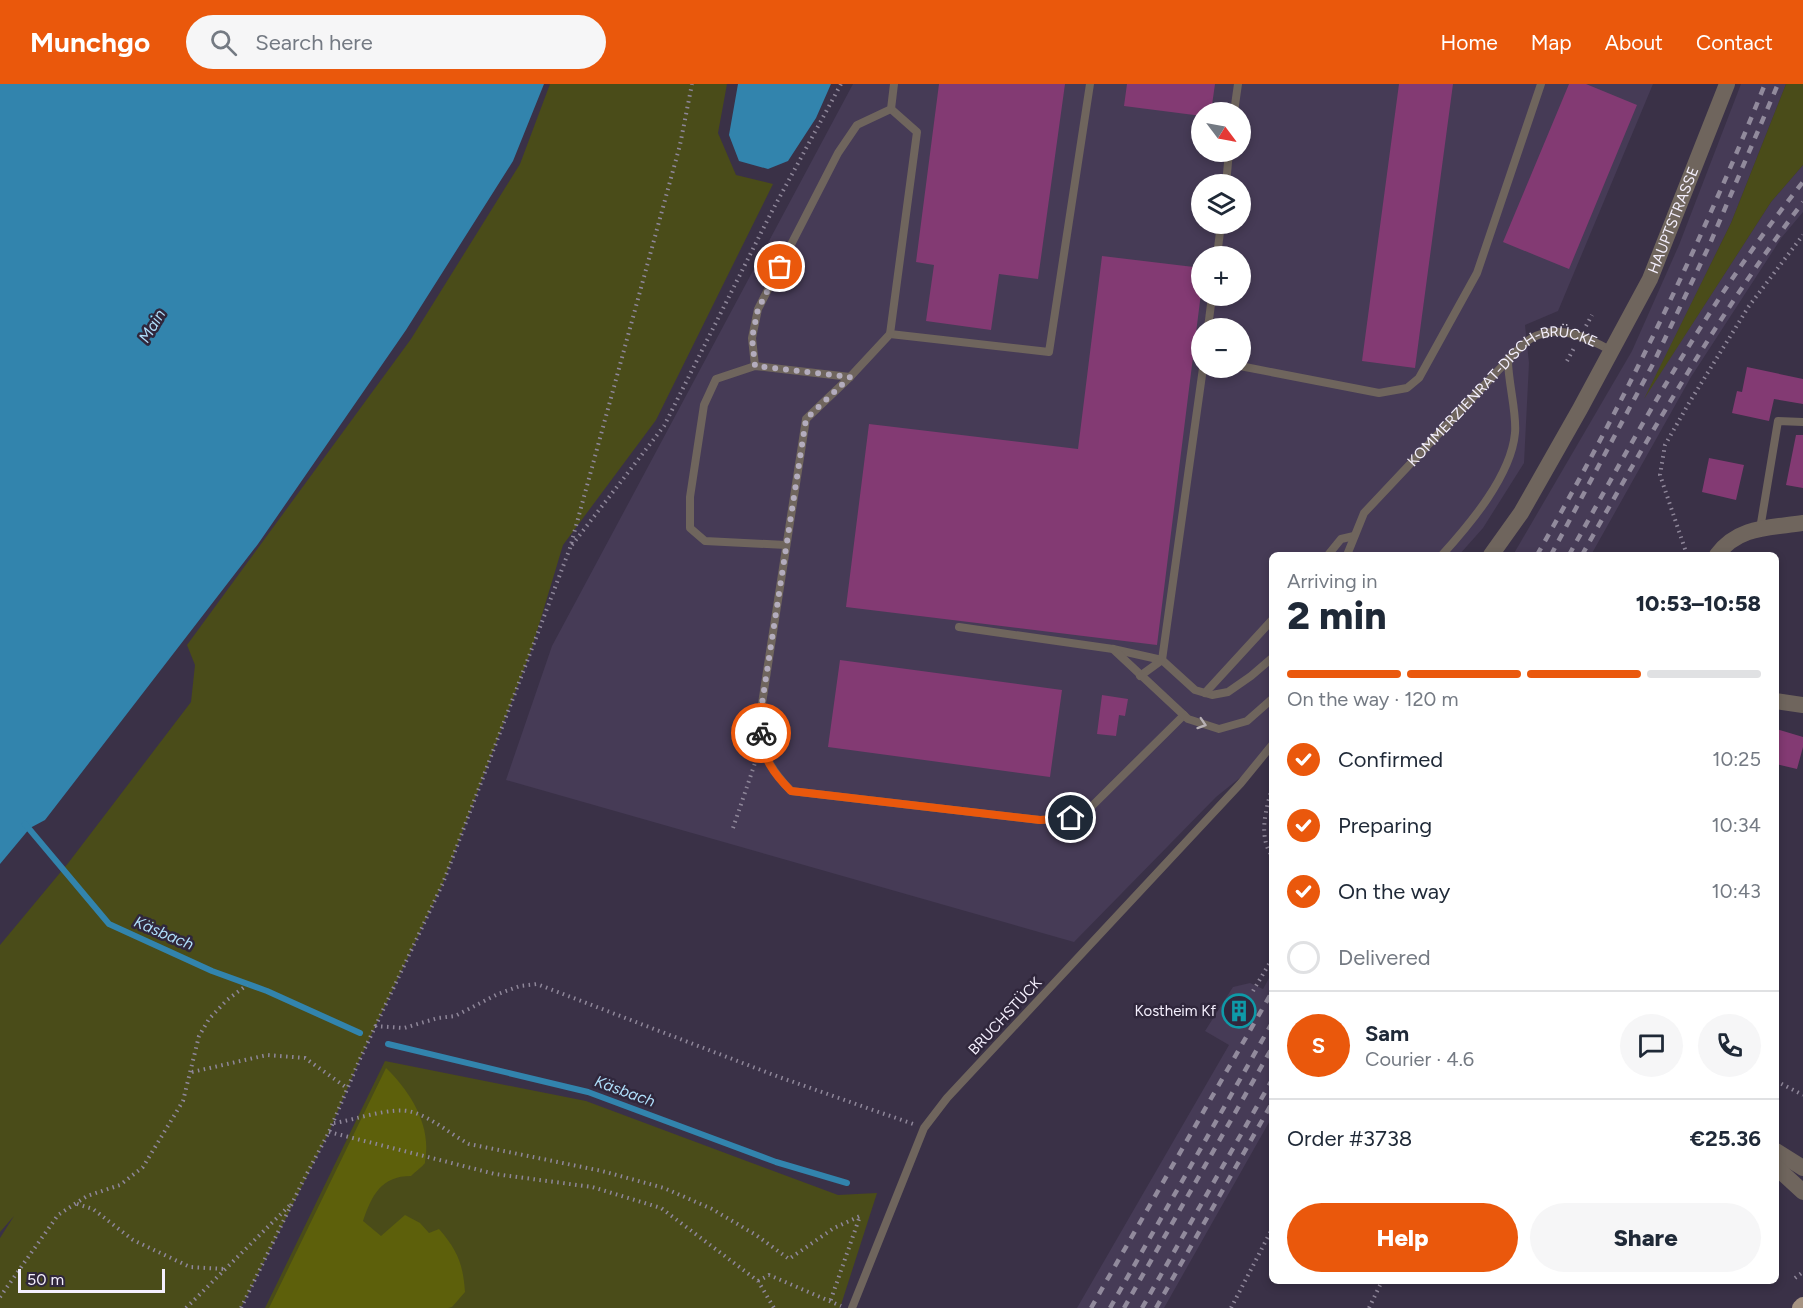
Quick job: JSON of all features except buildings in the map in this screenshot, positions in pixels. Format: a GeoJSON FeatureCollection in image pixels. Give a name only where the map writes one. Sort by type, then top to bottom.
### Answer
{"type":"FeatureCollection","features":[{"type":"Feature","properties":{"kind":"street","name":"HAUPTSTRASSE"},"geometry":{"type":"LineString","coordinates":[[1612,351],[1650,279],[1727,84]]}},
{"type":"Feature","properties":{"kind":"street","name":"KOMMERZIENRAT-DISCH-BRÜCKE"},"geometry":{"type":"LineString","coordinates":[[1493,552],[1521,513],[1612,351]]}},
{"type":"Feature","properties":{"kind":"street"},"geometry":{"type":"LineString","coordinates":[[1720,552],[1734,537],[1747,531],[1803,523]]}},
{"type":"Feature","properties":{"kind":"street"},"geometry":{"type":"LineString","coordinates":[[1779,701],[1803,705]]}},
{"type":"Feature","properties":{"kind":"street"},"geometry":{"type":"LineString","coordinates":[[1779,1153],[1803,1168]]}},
{"type":"Feature","properties":{"kind":"street"},"geometry":{"type":"LineString","coordinates":[[1779,1170],[1803,1192]]}},
{"type":"Feature","properties":{"kind":"lane"},"geometry":{"type":"LineString","coordinates":[[891,109],[894,84]]}},
{"type":"Feature","properties":{"kind":"lane"},"geometry":{"type":"LineString","coordinates":[[890,334],[1049,351],[1090,84]]}},
{"type":"Feature","properties":{"kind":"lane"},"geometry":{"type":"LineString","coordinates":[[1235,102],[1238,84]]}},
{"type":"Feature","properties":{"kind":"lane"},"geometry":{"type":"LineString","coordinates":[[1251,368],[1379,393],[1407,388],[1419,378],[1477,273],[1541,84]]}},
{"type":"Feature","properties":{"kind":"lane"},"geometry":{"type":"LineString","coordinates":[[891,109],[917,132],[890,334],[806,419],[761,710],[762,743],[772,771],[791,791],[1040,820],[1071,818],[1092,806],[1184,715]]}},
{"type":"Feature","properties":{"kind":"lane"},"geometry":{"type":"LineString","coordinates":[[755,366],[752,338],[758,309],[838,153],[857,125],[891,109]]}},
{"type":"Feature","properties":{"kind":"lane","name":"KOMMERZIENRAT-DISCH-BRÜCKE"},"geometry":{"type":"LineString","coordinates":[[1348,552],[1364,513],[1508,360],[1532,338],[1552,331],[1581,335],[1612,351]]}},
{"type":"Feature","properties":{"kind":"lane"},"geometry":{"type":"LineString","coordinates":[[1445,552],[1464,531],[1498,481],[1512,450],[1515,431],[1508,360]]}},
{"type":"Feature","properties":{"kind":"lane"},"geometry":{"type":"LineString","coordinates":[[786,545],[705,541],[690,528],[690,497],[704,405],[716,379],[755,366],[850,377]]}},
{"type":"Feature","properties":{"kind":"lane"},"geometry":{"type":"LineString","coordinates":[[1140,676],[1162,660],[1202,378]]}},
{"type":"Feature","properties":{"kind":"lane"},"geometry":{"type":"LineString","coordinates":[[1760,529],[1778,422],[1803,422]]}},
{"type":"Feature","properties":{"kind":"lane"},"geometry":{"type":"LineString","coordinates":[[1330,552],[1341,539],[1354,536]]}},
{"type":"Feature","properties":{"kind":"lane"},"geometry":{"type":"LineString","coordinates":[[1205,693],[1269,623]]}},
{"type":"Feature","properties":{"kind":"lane"},"geometry":{"type":"LineString","coordinates":[[959,627],[1113,649],[1162,660],[1195,690],[1212,695],[1228,693],[1269,661]]}},
{"type":"Feature","properties":{"kind":"lane"},"geometry":{"type":"LineString","coordinates":[[1113,649],[1188,719],[1219,729],[1247,720],[1269,702]]}},
{"type":"Feature","properties":{"kind":"lane","name":"BRUCHSTÜCK"},"geometry":{"type":"LineString","coordinates":[[852,1308],[924,1128],[947,1098],[1241,783],[1269,748]]}},
{"type":"Feature","properties":{"kind":"path"},"geometry":{"type":"LineString","coordinates":[[241,1308],[329,1132],[359,1061],[443,883],[570,548],[680,145],[692,84]]}},
{"type":"Feature","properties":{"kind":"path"},"geometry":{"type":"LineString","coordinates":[[570,548],[664,426],[771,213],[841,84]]}},
{"type":"Feature","properties":{"kind":"path"},"geometry":{"type":"LineString","coordinates":[[1685,552],[1660,475],[1665,445],[1749,306],[1803,235]]}},
{"type":"Feature","properties":{"kind":"path"},"geometry":{"type":"LineString","coordinates":[[733,828],[762,743]]}},
{"type":"Feature","properties":{"kind":"path"},"geometry":{"type":"LineString","coordinates":[[1269,801],[1264,822],[1269,848]]}},
{"type":"Feature","properties":{"kind":"path"},"geometry":{"type":"LineString","coordinates":[[1253,991],[1269,964]]}},
{"type":"Feature","properties":{"kind":"path"},"geometry":{"type":"LineString","coordinates":[[376,1024],[404,1028],[438,1018],[455,1016],[498,994],[520,986],[537,984],[779,1077],[924,1128]]}},
{"type":"Feature","properties":{"kind":"path"},"geometry":{"type":"LineString","coordinates":[[0,1297],[58,1215],[87,1196],[120,1185],[143,1167],[183,1101],[192,1072],[199,1036],[209,1019],[227,1000],[247,985]]}},
{"type":"Feature","properties":{"kind":"path"},"geometry":{"type":"LineString","coordinates":[[192,1072],[267,1055],[305,1058],[347,1088]]}},
{"type":"Feature","properties":{"kind":"path"},"geometry":{"type":"LineString","coordinates":[[1779,1083],[1803,1095]]}},
{"type":"Feature","properties":{"kind":"path"},"geometry":{"type":"LineString","coordinates":[[333,1123],[388,1112],[410,1111],[469,1144],[602,1171],[664,1188],[712,1209],[756,1235],[789,1259],[834,1228],[860,1216],[830,1302]]}},
{"type":"Feature","properties":{"kind":"path"},"geometry":{"type":"LineString","coordinates":[[329,1132],[495,1174],[592,1187],[661,1208],[758,1281],[774,1308]]}},
{"type":"Feature","properties":{"kind":"path"},"geometry":{"type":"LineString","coordinates":[[186,1308],[293,1202]]}},
{"type":"Feature","properties":{"kind":"path"},"geometry":{"type":"LineString","coordinates":[[76,1203],[93,1209],[133,1240],[190,1267],[224,1269]]}},
{"type":"Feature","properties":{"kind":"path"},"geometry":{"type":"LineString","coordinates":[[1231,1308],[1269,1235]]}},
{"type":"Feature","properties":{"kind":"path"},"geometry":{"type":"LineString","coordinates":[[1795,1278],[1803,1272]]}},
{"type":"Feature","properties":{"kind":"path"},"geometry":{"type":"LineString","coordinates":[[758,1281],[769,1275],[844,1308]]}},
{"type":"Feature","properties":{"kind":"path"},"geometry":{"type":"LineString","coordinates":[[1369,1308],[1381,1284]]}},
{"type":"Feature","properties":{"kind":"shaded area"},"geometry":{"type":"Polygon","coordinates":[[[550,84],[727,84],[718,133],[736,175],[773,184],[656,420],[563,545],[532,648],[443,883],[359,1061],[329,1132],[241,1308],[0,1308],[0,1238],[14,1216],[0,1232],[0,945],[69,862],[191,702],[195,665],[187,645],[411,339],[520,164],[550,84]]]}},
{"type":"Feature","properties":{"kind":"shaded area"},"geometry":{"type":"Polygon","coordinates":[[[853,84],[1653,84],[1558,311],[1525,325],[1529,363],[1524,463],[1483,528],[1462,552],[1269,552],[1269,754],[1216,797],[1074,942],[506,780],[552,646],[853,84]]]}},
{"type":"Feature","properties":{"kind":"shaded area"},"geometry":{"type":"Polygon","coordinates":[[[1741,84],[1786,84],[1731,223],[1648,392],[1771,202],[1803,165],[1803,212],[1782,237],[1691,377],[1593,552],[1515,552],[1632,351],[1679,245],[1741,84]]]}},
{"type":"Feature","properties":{"kind":"shaded area"},"geometry":{"type":"Polygon","coordinates":[[[1786,84],[1803,84],[1803,165],[1771,202],[1644,399],[1731,223],[1786,84]]]}},
{"type":"Feature","properties":{"kind":"shaded area"},"geometry":{"type":"Polygon","coordinates":[[[1269,978],[1269,1122],[1164,1308],[1077,1308],[1229,1045],[1205,1031],[1233,987],[1250,983],[1263,989],[1269,978]]]}},
{"type":"Feature","properties":{"kind":"shaded area"},"geometry":{"type":"Polygon","coordinates":[[[385,1061],[586,1101],[838,1195],[877,1193],[840,1308],[265,1308],[385,1061]]]}},
{"type":"Feature","properties":{"kind":"shaded area"},"geometry":{"type":"Polygon","coordinates":[[[386,1068],[409,1096],[420,1118],[426,1141],[425,1163],[411,1176],[392,1179],[385,1183],[374,1195],[363,1221],[381,1236],[405,1215],[420,1223],[429,1233],[439,1229],[458,1258],[463,1273],[465,1292],[452,1307],[448,1308],[269,1308],[386,1068]]]}},
{"type":"Feature","properties":{"kind":"water","name":"Main"},"geometry":{"type":"Polygon","coordinates":[[[0,84],[544,84],[513,161],[406,330],[258,544],[45,820],[30,828],[0,864],[0,84]]]}},
{"type":"Feature","properties":{"kind":"water"},"geometry":{"type":"Polygon","coordinates":[[[738,84],[831,84],[816,118],[788,161],[768,169],[739,161],[729,135],[738,84]]]}},
{"type":"Feature","properties":{"kind":"waterway","name":"Käsbach"},"geometry":{"type":"LineString","coordinates":[[25,824],[109,924],[212,971],[267,991],[360,1033]]}},
{"type":"Feature","properties":{"kind":"waterway","name":"Käsbach"},"geometry":{"type":"LineString","coordinates":[[388,1044],[588,1092],[776,1162],[847,1183]]}},
{"type":"Feature","properties":{"kind":"railway"},"geometry":{"type":"LineString","coordinates":[[1539,552],[1600,440],[1659,323],[1714,205],[1765,84]]}},
{"type":"Feature","properties":{"kind":"railway"},"geometry":{"type":"LineString","coordinates":[[1553,552],[1653,364],[1709,246],[1778,84]]}},
{"type":"Feature","properties":{"kind":"railway"},"geometry":{"type":"LineString","coordinates":[[1571,552],[1650,411],[1707,317],[1769,226],[1803,182]]}},
{"type":"Feature","properties":{"kind":"railway"},"geometry":{"type":"LineString","coordinates":[[1584,552],[1660,419],[1714,331],[1803,202]]}},
{"type":"Feature","properties":{"kind":"railway"},"geometry":{"type":"LineString","coordinates":[[1091,1308],[1269,997]]}},
{"type":"Feature","properties":{"kind":"railway"},"geometry":{"type":"LineString","coordinates":[[1110,1308],[1269,1028]]}},
{"type":"Feature","properties":{"kind":"railway"},"geometry":{"type":"LineString","coordinates":[[1124,1308],[1269,1053]]}},
{"type":"Feature","properties":{"kind":"railway"},"geometry":{"type":"LineString","coordinates":[[1142,1308],[1269,1085]]}},
{"type":"Feature","properties":{"kind":"railway"},"geometry":{"type":"LineString","coordinates":[[1156,1308],[1269,1108]]}},
{"type":"Feature","properties":{"kind":"way so far"},"geometry":{"type":"LineString","coordinates":[[761,733],[761,710],[806,419],[850,377],[755,366],[752,338],[758,309],[780,267]]}},
{"type":"Feature","properties":{"kind":"place","name":"Kostheim Kf"},"geometry":{"type":"Point","coordinates":[1239,1011]}},
{"type":"Feature","properties":{"kind":"route"},"geometry":{"type":"LineString","coordinates":[[761,733],[762,743],[772,771],[791,791],[1040,820],[1071,818]]}}]}
